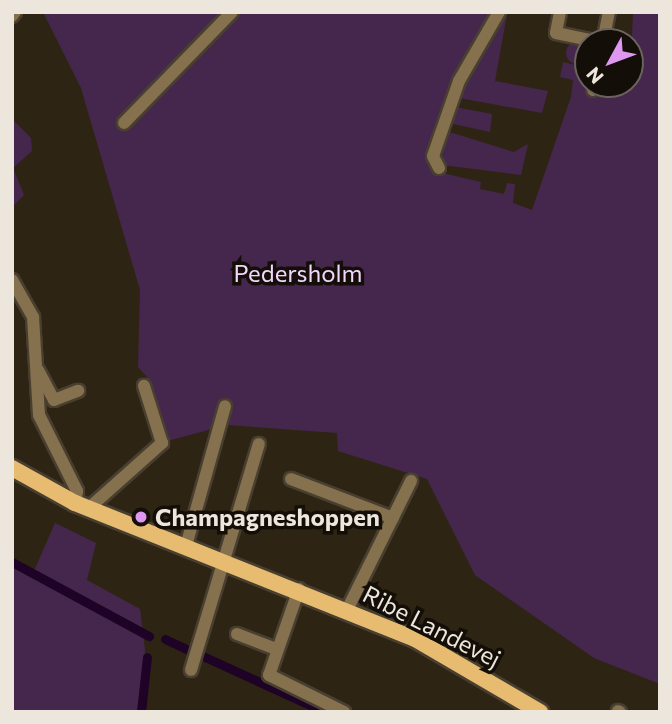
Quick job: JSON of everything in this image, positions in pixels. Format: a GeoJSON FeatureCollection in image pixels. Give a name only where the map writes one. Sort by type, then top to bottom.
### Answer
{"type":"FeatureCollection","features":[{"type":"Feature","properties":{"kind":"main road","name":"Ribe Landevej"},"geometry":{"type":"LineString","coordinates":[[12,468],[82,506],[348,608],[515,705],[540,712]]}},
{"type":"Feature","properties":{"kind":"street"},"geometry":{"type":"LineString","coordinates":[[124,123],[232,12]]}},
{"type":"Feature","properties":{"kind":"street"},"geometry":{"type":"LineString","coordinates":[[439,168],[433,156],[459,81],[499,12]]}},
{"type":"Feature","properties":{"kind":"street"},"geometry":{"type":"LineString","coordinates":[[560,12],[556,33],[574,37]]}},
{"type":"Feature","properties":{"kind":"street"},"geometry":{"type":"LineString","coordinates":[[12,281],[33,317],[39,415],[82,506],[162,443],[144,386]]}},
{"type":"Feature","properties":{"kind":"street"},"geometry":{"type":"LineString","coordinates":[[35,367],[54,400],[78,391]]}},
{"type":"Feature","properties":{"kind":"street"},"geometry":{"type":"LineString","coordinates":[[186,546],[225,406]]}},
{"type":"Feature","properties":{"kind":"street"},"geometry":{"type":"LineString","coordinates":[[191,670],[227,561],[259,444]]}},
{"type":"Feature","properties":{"kind":"street"},"geometry":{"type":"LineString","coordinates":[[291,479],[393,518]]}},
{"type":"Feature","properties":{"kind":"street"},"geometry":{"type":"LineString","coordinates":[[348,608],[411,481]]}},
{"type":"Feature","properties":{"kind":"street"},"geometry":{"type":"LineString","coordinates":[[299,589],[274,648],[269,676],[344,712]]}},
{"type":"Feature","properties":{"kind":"street"},"geometry":{"type":"LineString","coordinates":[[237,634],[274,648]]}},
{"type":"Feature","properties":{"kind":"green space","name":"Pedersholm"},"geometry":{"type":"Polygon","coordinates":[[[43,12],[493,12],[459,70],[428,160],[438,172],[481,182],[480,189],[504,194],[507,183],[515,184],[513,203],[532,210],[571,97],[573,80],[560,77],[563,62],[574,65],[574,98],[644,98],[644,28],[632,28],[633,12],[660,12],[660,684],[594,658],[475,575],[427,479],[338,451],[337,433],[227,425],[167,441],[147,377],[138,367],[140,290],[81,88],[43,12]]]}},
{"type":"Feature","properties":{"kind":"green space"},"geometry":{"type":"Polygon","coordinates":[[[507,14],[495,81],[548,91],[542,113],[459,98],[507,14]]]}},
{"type":"Feature","properties":{"kind":"green space"},"geometry":{"type":"Polygon","coordinates":[[[573,43],[574,63],[569,61],[566,53],[569,45],[573,43]]]}},
{"type":"Feature","properties":{"kind":"green space"},"geometry":{"type":"Polygon","coordinates":[[[455,107],[492,114],[490,132],[449,123],[455,107]]]}},
{"type":"Feature","properties":{"kind":"green space"},"geometry":{"type":"Polygon","coordinates":[[[12,119],[31,138],[32,151],[13,168],[24,195],[14,205],[12,204],[12,119]]]}},
{"type":"Feature","properties":{"kind":"green space"},"geometry":{"type":"Polygon","coordinates":[[[446,131],[514,152],[528,144],[521,175],[442,165],[446,131]]]}},
{"type":"Feature","properties":{"kind":"green space"},"geometry":{"type":"Polygon","coordinates":[[[55,523],[96,543],[87,580],[140,609],[145,650],[137,712],[12,712],[12,561],[34,571],[55,523]]]}},
{"type":"Feature","properties":{"kind":"waterway"},"geometry":{"type":"LineString","coordinates":[[12,562],[149,636]]}},
{"type":"Feature","properties":{"kind":"waterway"},"geometry":{"type":"LineString","coordinates":[[165,639],[193,652]]}},
{"type":"Feature","properties":{"kind":"waterway"},"geometry":{"type":"LineString","coordinates":[[141,712],[147,657]]}},
{"type":"Feature","properties":{"kind":"waterway"},"geometry":{"type":"LineString","coordinates":[[205,657],[325,712]]}},
{"type":"Feature","properties":{"kind":"place","name":"Champagneshoppen"},"geometry":{"type":"Point","coordinates":[141,517]}}]}
